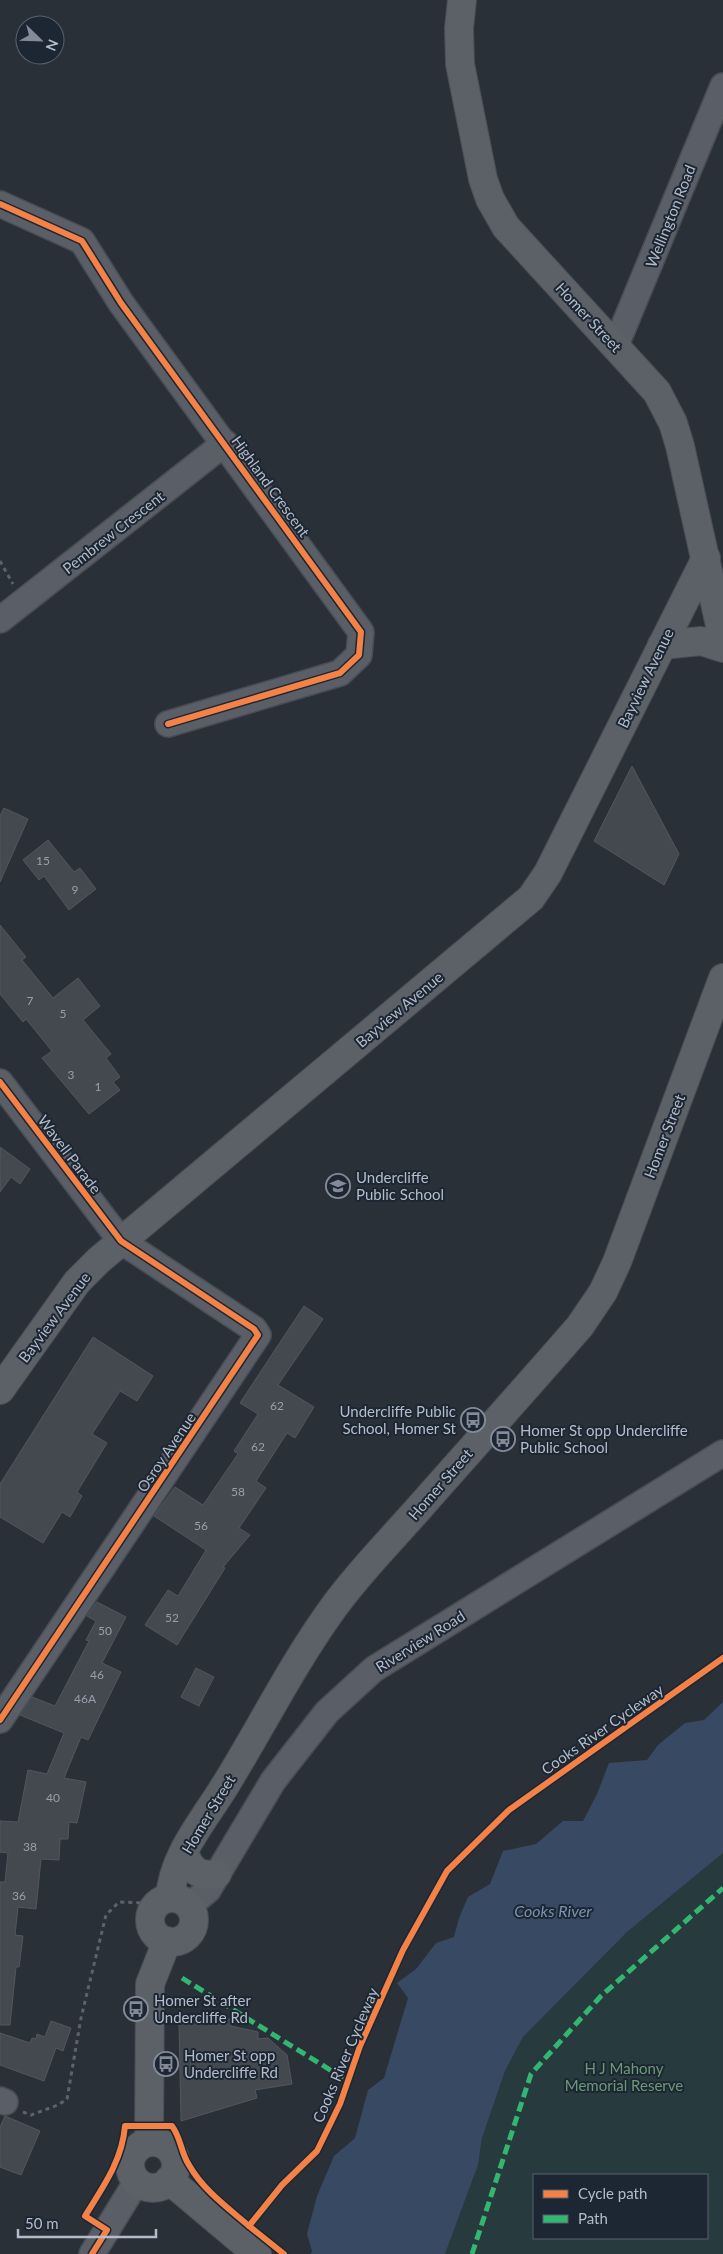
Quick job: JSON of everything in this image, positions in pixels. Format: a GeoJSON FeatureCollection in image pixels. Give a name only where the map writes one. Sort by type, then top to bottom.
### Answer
{"type":"FeatureCollection","features":[{"type":"Feature","properties":{"kind":"main road","name":"Homer Street"},"geometry":{"type":"LineString","coordinates":[[462,0],[459,28],[460,64],[483,179],[490,199],[498,215],[511,233],[616,345],[657,392],[673,422],[706,558],[723,639]]}},
{"type":"Feature","properties":{"kind":"main road","name":"Bayview Avenue"},"geometry":{"type":"LineString","coordinates":[[0,1390],[77,1282],[121,1241],[531,898],[548,873],[706,558]]}},
{"type":"Feature","properties":{"kind":"main road"},"geometry":{"type":"LineString","coordinates":[[662,645],[701,641],[723,648]]}},
{"type":"Feature","properties":{"kind":"main road","name":"Homer Street"},"geometry":{"type":"LineString","coordinates":[[180,1902],[171,1889],[184,1853],[303,1652],[337,1603],[376,1555],[580,1326],[602,1292],[617,1262],[723,978]]}},
{"type":"Feature","properties":{"kind":"main road"},"geometry":{"type":"LineString","coordinates":[[184,1853],[193,1870],[200,1874],[218,1874]]}},
{"type":"Feature","properties":{"kind":"main road"},"geometry":{"type":"LineString","coordinates":[[149,2142],[150,1984],[167,1941],[180,1940],[191,1931],[194,1918],[180,1902]]}},
{"type":"Feature","properties":{"kind":"main road"},"geometry":{"type":"LineString","coordinates":[[153,2183],[175,2168],[173,2154],[163,2144],[149,2142],[137,2149],[130,2161],[132,2175],[153,2183],[257,2254]]}},
{"type":"Feature","properties":{"kind":"main road"},"geometry":{"type":"LineString","coordinates":[[153,2183],[231,2254]]}},
{"type":"Feature","properties":{"kind":"street","name":"Wellington Road"},"geometry":{"type":"LineString","coordinates":[[616,345],[723,86]]}},
{"type":"Feature","properties":{"kind":"street","name":"Highland Crescent"},"geometry":{"type":"LineString","coordinates":[[0,204],[82,242],[121,303],[225,443],[360,632],[359,655],[340,673],[168,724]]}},
{"type":"Feature","properties":{"kind":"street","name":"Pembrew Crescent"},"geometry":{"type":"LineString","coordinates":[[0,620],[225,443]]}},
{"type":"Feature","properties":{"kind":"street","name":"Wavell Parade"},"geometry":{"type":"LineString","coordinates":[[0,1082],[121,1241]]}},
{"type":"Feature","properties":{"kind":"street","name":"Osroy Avenue"},"geometry":{"type":"LineString","coordinates":[[0,1720],[258,1335],[254,1329],[121,1241]]}},
{"type":"Feature","properties":{"kind":"street","name":"Riverview Road"},"geometry":{"type":"LineString","coordinates":[[180,1902],[208,1890],[274,1781],[326,1712],[374,1669],[723,1453]]}},
{"type":"Feature","properties":{"kind":"street"},"geometry":{"type":"LineString","coordinates":[[92,2254],[153,2183]]}},
{"type":"Feature","properties":{"kind":"path"},"geometry":{"type":"LineString","coordinates":[[2,2101],[10,2107],[31,2115],[58,2105],[67,2099],[81,2018],[106,1915],[119,1902],[144,1903]]}},
{"type":"Feature","properties":{"kind":"green space","name":"H J Mahony Memorial Reserve"},"geometry":{"type":"Polygon","coordinates":[[[723,1853],[723,2254],[445,2254],[478,2165],[482,2138],[505,2071],[523,2037],[627,1932],[723,1853]]]}},
{"type":"Feature","properties":{"kind":"water","name":"Cooks River"},"geometry":{"type":"Polygon","coordinates":[[[723,1702],[723,1853],[627,1932],[523,2037],[505,2071],[482,2138],[478,2165],[445,2254],[311,2254],[312,2251],[307,2234],[317,2196],[334,2156],[355,2138],[368,2090],[384,2078],[408,1998],[397,1983],[416,1969],[436,1943],[454,1937],[459,1918],[468,1897],[490,1884],[503,1851],[536,1844],[563,1821],[583,1821],[597,1794],[609,1763],[647,1760],[658,1745],[685,1723],[704,1720],[723,1702]]]}},
{"type":"Feature","properties":{"kind":"building"},"geometry":{"type":"Polygon","coordinates":[[[632,766],[679,854],[664,885],[594,841],[632,766]]]}},
{"type":"Feature","properties":{"kind":"building"},"geometry":{"type":"Polygon","coordinates":[[[4,808],[28,819],[0,882],[0,816],[4,808]]]}},
{"type":"Feature","properties":{"kind":"building"},"geometry":{"type":"Polygon","coordinates":[[[48,840],[74,872],[80,868],[96,889],[69,910],[44,876],[39,880],[23,860],[48,840]]]}},
{"type":"Feature","properties":{"kind":"building"},"geometry":{"type":"Polygon","coordinates":[[[0,925],[26,957],[22,960],[53,998],[78,978],[100,1006],[83,1020],[111,1054],[106,1058],[120,1077],[113,1082],[120,1090],[89,1114],[42,1058],[52,1051],[26,1019],[23,1022],[0,994],[0,925]]]}},
{"type":"Feature","properties":{"kind":"building"},"geometry":{"type":"Polygon","coordinates":[[[0,1147],[30,1169],[20,1184],[11,1177],[0,1192],[0,1147]]]}},
{"type":"Feature","properties":{"kind":"building"},"geometry":{"type":"Polygon","coordinates":[[[304,1306],[323,1319],[278,1385],[314,1407],[295,1438],[287,1433],[256,1481],[266,1488],[239,1528],[250,1535],[223,1567],[225,1568],[177,1645],[145,1625],[168,1590],[178,1596],[206,1550],[154,1516],[175,1487],[203,1505],[238,1454],[234,1451],[258,1414],[240,1403],[304,1306]]]}},
{"type":"Feature","properties":{"kind":"building"},"geometry":{"type":"Polygon","coordinates":[[[93,1337],[153,1376],[137,1401],[120,1391],[92,1434],[107,1443],[77,1492],[82,1496],[70,1517],[62,1512],[43,1543],[0,1517],[0,1484],[93,1337]]]}},
{"type":"Feature","properties":{"kind":"building"},"geometry":{"type":"Polygon","coordinates":[[[97,1602],[126,1617],[102,1663],[121,1672],[88,1740],[81,1737],[64,1778],[86,1782],[77,1823],[69,1822],[68,1839],[60,1839],[59,1860],[41,1859],[36,1909],[18,1907],[15,1935],[23,1936],[19,1967],[16,1967],[10,2025],[0,2025],[0,1882],[5,1882],[8,1853],[0,1852],[0,1821],[18,1822],[28,1770],[47,1774],[64,1733],[20,1715],[32,1697],[55,1706],[89,1641],[86,1640],[96,1621],[87,1616],[97,1602]]]}},
{"type":"Feature","properties":{"kind":"building"},"geometry":{"type":"Polygon","coordinates":[[[196,1668],[214,1677],[199,1706],[181,1697],[196,1668]]]}},
{"type":"Feature","properties":{"kind":"building"},"geometry":{"type":"Polygon","coordinates":[[[220,2014],[221,2020],[230,2019],[231,2026],[258,2032],[258,2039],[268,2038],[287,2055],[292,2084],[255,2090],[257,2098],[181,2121],[179,2020],[220,2014]]]}},
{"type":"Feature","properties":{"kind":"building"},"geometry":{"type":"Polygon","coordinates":[[[51,2021],[71,2028],[63,2051],[56,2048],[44,2081],[0,2065],[0,2033],[30,2043],[32,2038],[36,2039],[37,2034],[45,2037],[51,2021]]]}},
{"type":"Feature","properties":{"kind":"building"},"geometry":{"type":"Polygon","coordinates":[[[5,2116],[40,2131],[21,2175],[0,2167],[0,2127],[5,2116]]]}},
{"type":"Feature","properties":{"kind":"marked path"},"geometry":{"type":"LineString","coordinates":[[472,2254],[531,2074],[601,1996],[723,1888]]}},
{"type":"Feature","properties":{"kind":"marked path"},"geometry":{"type":"LineString","coordinates":[[182,1978],[348,2081]]}},
{"type":"Feature","properties":{"kind":"cycle path"},"geometry":{"type":"LineString","coordinates":[[0,204],[82,241],[121,303],[361,632],[359,655],[340,673],[168,724]]}},
{"type":"Feature","properties":{"kind":"cycle path"},"geometry":{"type":"LineString","coordinates":[[0,1082],[121,1241],[254,1329],[258,1335],[0,1720]]}},
{"type":"Feature","properties":{"kind":"cycle path","name":"Cooks River Cycleway"},"geometry":{"type":"LineString","coordinates":[[284,2254],[249,2226],[282,2185],[317,2151],[340,2104],[360,2046],[403,1950],[447,1871],[509,1810],[723,1658]]}},
{"type":"Feature","properties":{"kind":"cycle path"},"geometry":{"type":"LineString","coordinates":[[92,2254],[107,2230],[85,2216],[116,2162],[125,2126],[172,2126],[186,2160],[201,2183],[249,2226]]}},
{"type":"Feature","properties":{"kind":"place","name":"Undercliffe Public School"},"geometry":{"type":"Point","coordinates":[338,1186]}},
{"type":"Feature","properties":{"kind":"place","name":"Undercliffe Public School, Homer St"},"geometry":{"type":"Point","coordinates":[473,1420]}},
{"type":"Feature","properties":{"kind":"place","name":"Homer St opp Undercliffe Public School"},"geometry":{"type":"Point","coordinates":[503,1439]}},
{"type":"Feature","properties":{"kind":"place","name":"Homer St after Undercliffe Rd"},"geometry":{"type":"Point","coordinates":[136,2009]}},
{"type":"Feature","properties":{"kind":"place","name":"Homer St opp Undercliffe Rd"},"geometry":{"type":"Point","coordinates":[166,2064]}}]}
